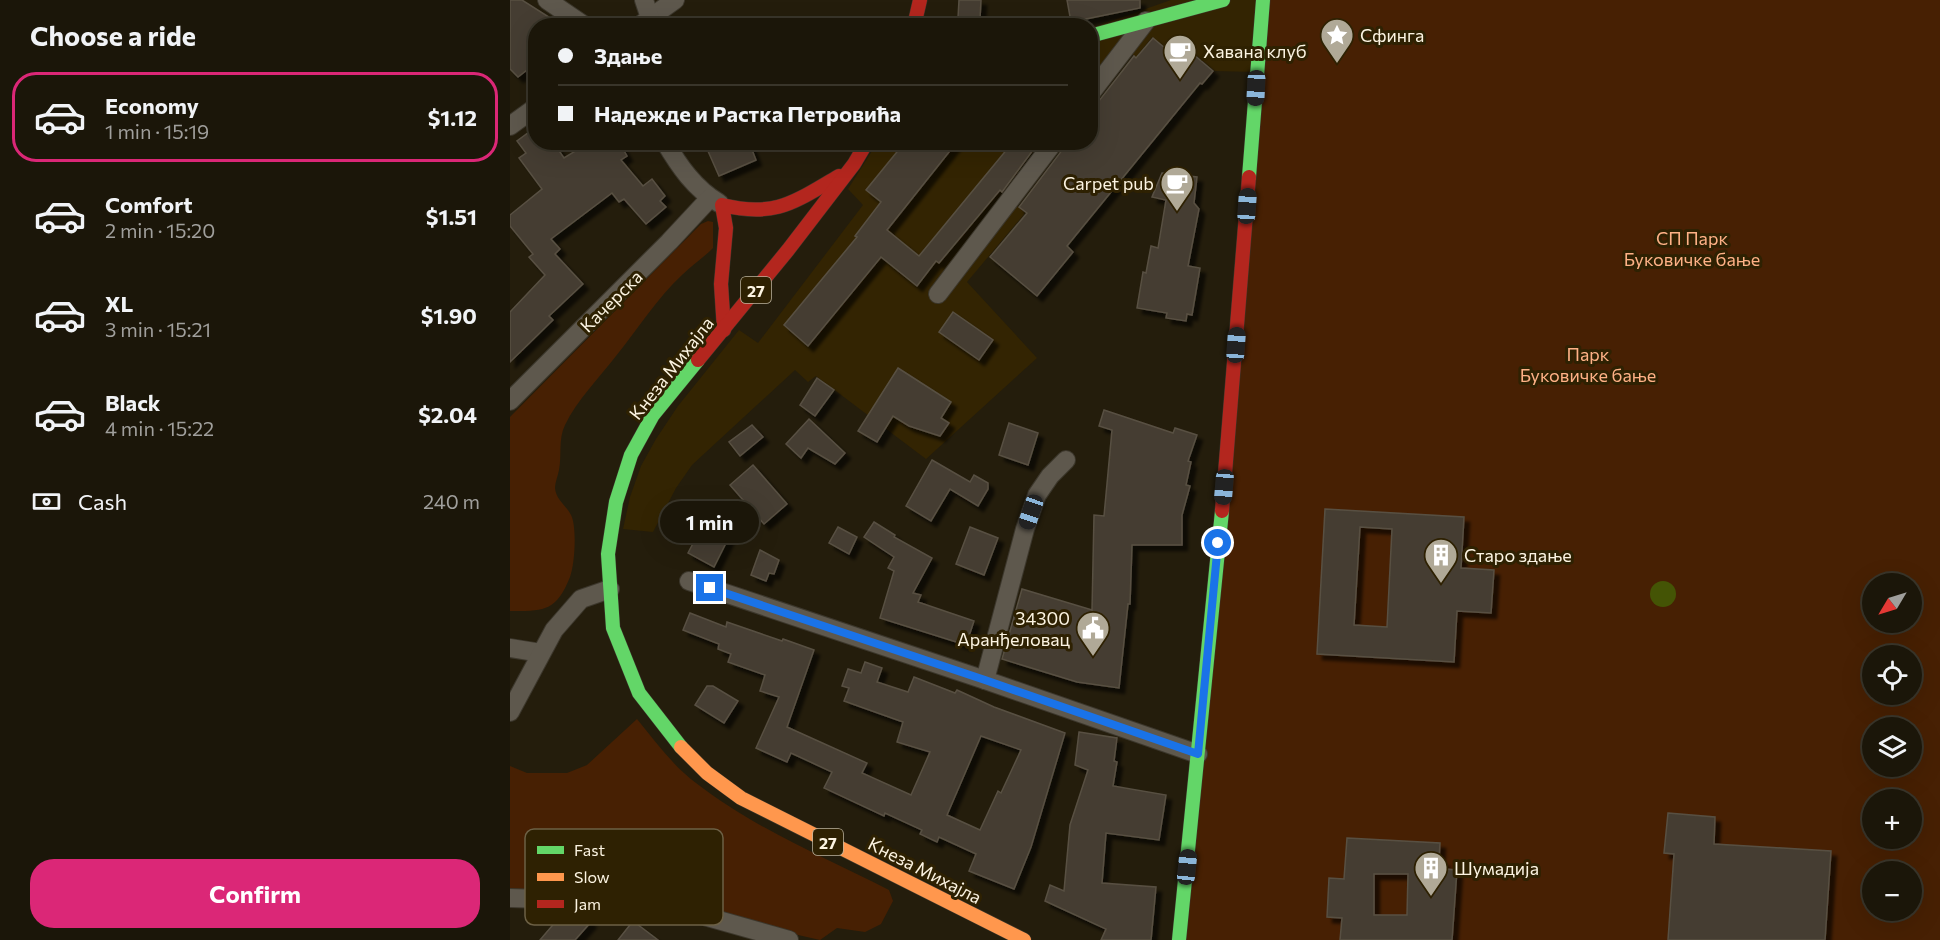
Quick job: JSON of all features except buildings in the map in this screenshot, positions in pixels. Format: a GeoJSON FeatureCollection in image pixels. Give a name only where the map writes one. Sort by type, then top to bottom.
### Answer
{"type":"FeatureCollection","features":[{"type":"Feature","properties":{"kind":"main road"},"geometry":{"type":"LineString","coordinates":[[916,18],[920,0]]}},
{"type":"Feature","properties":{"kind":"main road"},"geometry":{"type":"LineString","coordinates":[[1098,34],[1223,0]]}},
{"type":"Feature","properties":{"kind":"main road"},"geometry":{"type":"LineString","coordinates":[[1179,940],[1234,368],[1263,0]]}},
{"type":"Feature","properties":{"kind":"main road","name":"Кнеза Михајла"},"geometry":{"type":"LineString","coordinates":[[862,150],[849,171],[724,330],[653,415],[631,454],[623,476],[612,523],[608,554],[614,628],[639,693],[676,744],[707,773],[741,798],[1023,940]]}},
{"type":"Feature","properties":{"kind":"main road"},"geometry":{"type":"LineString","coordinates":[[716,201],[747,211],[769,211],[787,205],[849,171]]}},
{"type":"Feature","properties":{"kind":"main road"},"geometry":{"type":"LineString","coordinates":[[716,201],[726,228],[721,284],[724,330]]}},
{"type":"Feature","properties":{"kind":"street"},"geometry":{"type":"LineString","coordinates":[[547,0],[573,18]]}},
{"type":"Feature","properties":{"kind":"street"},"geometry":{"type":"LineString","coordinates":[[644,0],[645,18]]}},
{"type":"Feature","properties":{"kind":"street"},"geometry":{"type":"LineString","coordinates":[[650,18],[675,0]]}},
{"type":"Feature","properties":{"kind":"street"},"geometry":{"type":"LineString","coordinates":[[1098,84],[1146,21]]}},
{"type":"Feature","properties":{"kind":"street"},"geometry":{"type":"LineString","coordinates":[[510,126],[528,113]]}},
{"type":"Feature","properties":{"kind":"street"},"geometry":{"type":"LineString","coordinates":[[669,150],[683,171],[716,201]]}},
{"type":"Feature","properties":{"kind":"street"},"geometry":{"type":"LineString","coordinates":[[938,294],[1048,150]]}},
{"type":"Feature","properties":{"kind":"street","name":"Качерска"},"geometry":{"type":"LineString","coordinates":[[510,401],[669,242],[716,201]]}},
{"type":"Feature","properties":{"kind":"street"},"geometry":{"type":"LineString","coordinates":[[985,680],[1025,529],[1037,495],[1050,476],[1066,460]]}},
{"type":"Feature","properties":{"kind":"street"},"geometry":{"type":"LineString","coordinates":[[689,581],[1198,754]]}},
{"type":"Feature","properties":{"kind":"street"},"geometry":{"type":"LineString","coordinates":[[510,712],[554,630],[581,599],[610,589]]}},
{"type":"Feature","properties":{"kind":"street"},"geometry":{"type":"LineString","coordinates":[[510,648],[540,653]]}},
{"type":"Feature","properties":{"kind":"street"},"geometry":{"type":"LineString","coordinates":[[510,898],[525,898]]}},
{"type":"Feature","properties":{"kind":"street"},"geometry":{"type":"LineString","coordinates":[[723,921],[789,940]]}},
{"type":"Feature","properties":{"kind":"shaded area"},"geometry":{"type":"Polygon","coordinates":[[[1171,0],[1262,0],[1255,72],[1215,71],[1180,42],[1171,52],[1152,37],[1136,57],[1131,53],[1098,94],[1098,26],[1171,0]]]}},
{"type":"Feature","properties":{"kind":"shaded area"},"geometry":{"type":"Polygon","coordinates":[[[873,150],[1052,150],[1011,201],[1025,213],[967,282],[1037,358],[926,459],[816,376],[808,382],[795,370],[692,465],[676,488],[653,532],[623,529],[630,497],[641,466],[656,439],[678,406],[739,330],[758,343],[863,205],[848,189],[873,150]]]}},
{"type":"Feature","properties":{"kind":"shaded area"},"geometry":{"type":"Polygon","coordinates":[[[1663,581],[1672,585],[1676,594],[1672,603],[1663,607],[1654,603],[1650,594],[1654,585],[1663,581]]]}},
{"type":"Feature","properties":{"kind":"green space","name":"Парк Буковичке бање"},"geometry":{"type":"Polygon","coordinates":[[[1264,0],[1940,0],[1940,940],[1175,940],[1264,0]]]}},
{"type":"Feature","properties":{"kind":"green space"},"geometry":{"type":"Polygon","coordinates":[[[708,221],[713,222],[713,248],[682,275],[656,303],[582,398],[563,430],[560,465],[555,488],[557,496],[571,515],[575,536],[572,571],[565,589],[560,597],[548,607],[532,611],[510,611],[510,417],[701,224],[708,221]]]}},
{"type":"Feature","properties":{"kind":"green space"},"geometry":{"type":"Polygon","coordinates":[[[637,719],[680,769],[718,799],[765,828],[889,890],[893,901],[881,924],[865,932],[837,928],[820,940],[772,929],[723,912],[723,829],[525,829],[525,891],[510,890],[510,766],[527,773],[567,773],[587,765],[637,719]]]}},
{"type":"Feature","properties":{"kind":"traffic: fast"},"geometry":{"type":"LineString","coordinates":[[1098,34],[1223,0]]}},
{"type":"Feature","properties":{"kind":"traffic: fast"},"geometry":{"type":"LineString","coordinates":[[1249,177],[1263,0]]}},
{"type":"Feature","properties":{"kind":"traffic: fast"},"geometry":{"type":"LineString","coordinates":[[681,747],[639,693],[613,628],[608,554],[616,502],[631,455],[653,415],[698,360]]}},
{"type":"Feature","properties":{"kind":"traffic: fast"},"geometry":{"type":"LineString","coordinates":[[1179,940],[1222,511]]}},
{"type":"Feature","properties":{"kind":"traffic: slow"},"geometry":{"type":"LineString","coordinates":[[681,747],[707,773],[741,798],[1024,940]]}},
{"type":"Feature","properties":{"kind":"traffic: jam"},"geometry":{"type":"LineString","coordinates":[[916,18],[920,0]]}},
{"type":"Feature","properties":{"kind":"traffic: jam"},"geometry":{"type":"LineString","coordinates":[[698,360],[788,250],[862,150]]}},
{"type":"Feature","properties":{"kind":"traffic: jam"},"geometry":{"type":"LineString","coordinates":[[724,330],[721,284],[726,228],[722,205],[757,210],[784,205],[839,176]]}},
{"type":"Feature","properties":{"kind":"traffic: jam"},"geometry":{"type":"LineString","coordinates":[[1222,511],[1249,177]]}},
{"type":"Feature","properties":{"kind":"place","name":"Сфинга"},"geometry":{"type":"Point","coordinates":[1337,64]}},
{"type":"Feature","properties":{"kind":"place","name":"Хавана клуб"},"geometry":{"type":"Point","coordinates":[1180,80]}},
{"type":"Feature","properties":{"kind":"place","name":"Carpet pub"},"geometry":{"type":"Point","coordinates":[1177,212]}},
{"type":"Feature","properties":{"kind":"place","name":"Старо здање"},"geometry":{"type":"Point","coordinates":[1441,584]}},
{"type":"Feature","properties":{"kind":"place","name":"34300 Аранђеловац"},"geometry":{"type":"Point","coordinates":[1093,657]}},
{"type":"Feature","properties":{"kind":"place","name":"Шумадија"},"geometry":{"type":"Point","coordinates":[1431,897]}},
{"type":"Feature","properties":{"kind":"route"},"geometry":{"type":"LineString","coordinates":[[710,588],[1198,754],[1218,543]]}},
{"type":"Feature","properties":{"kind":"park label","name":"СП Парк Буковичке бање"},"geometry":{"type":"Point","coordinates":[1692,248]}}]}
